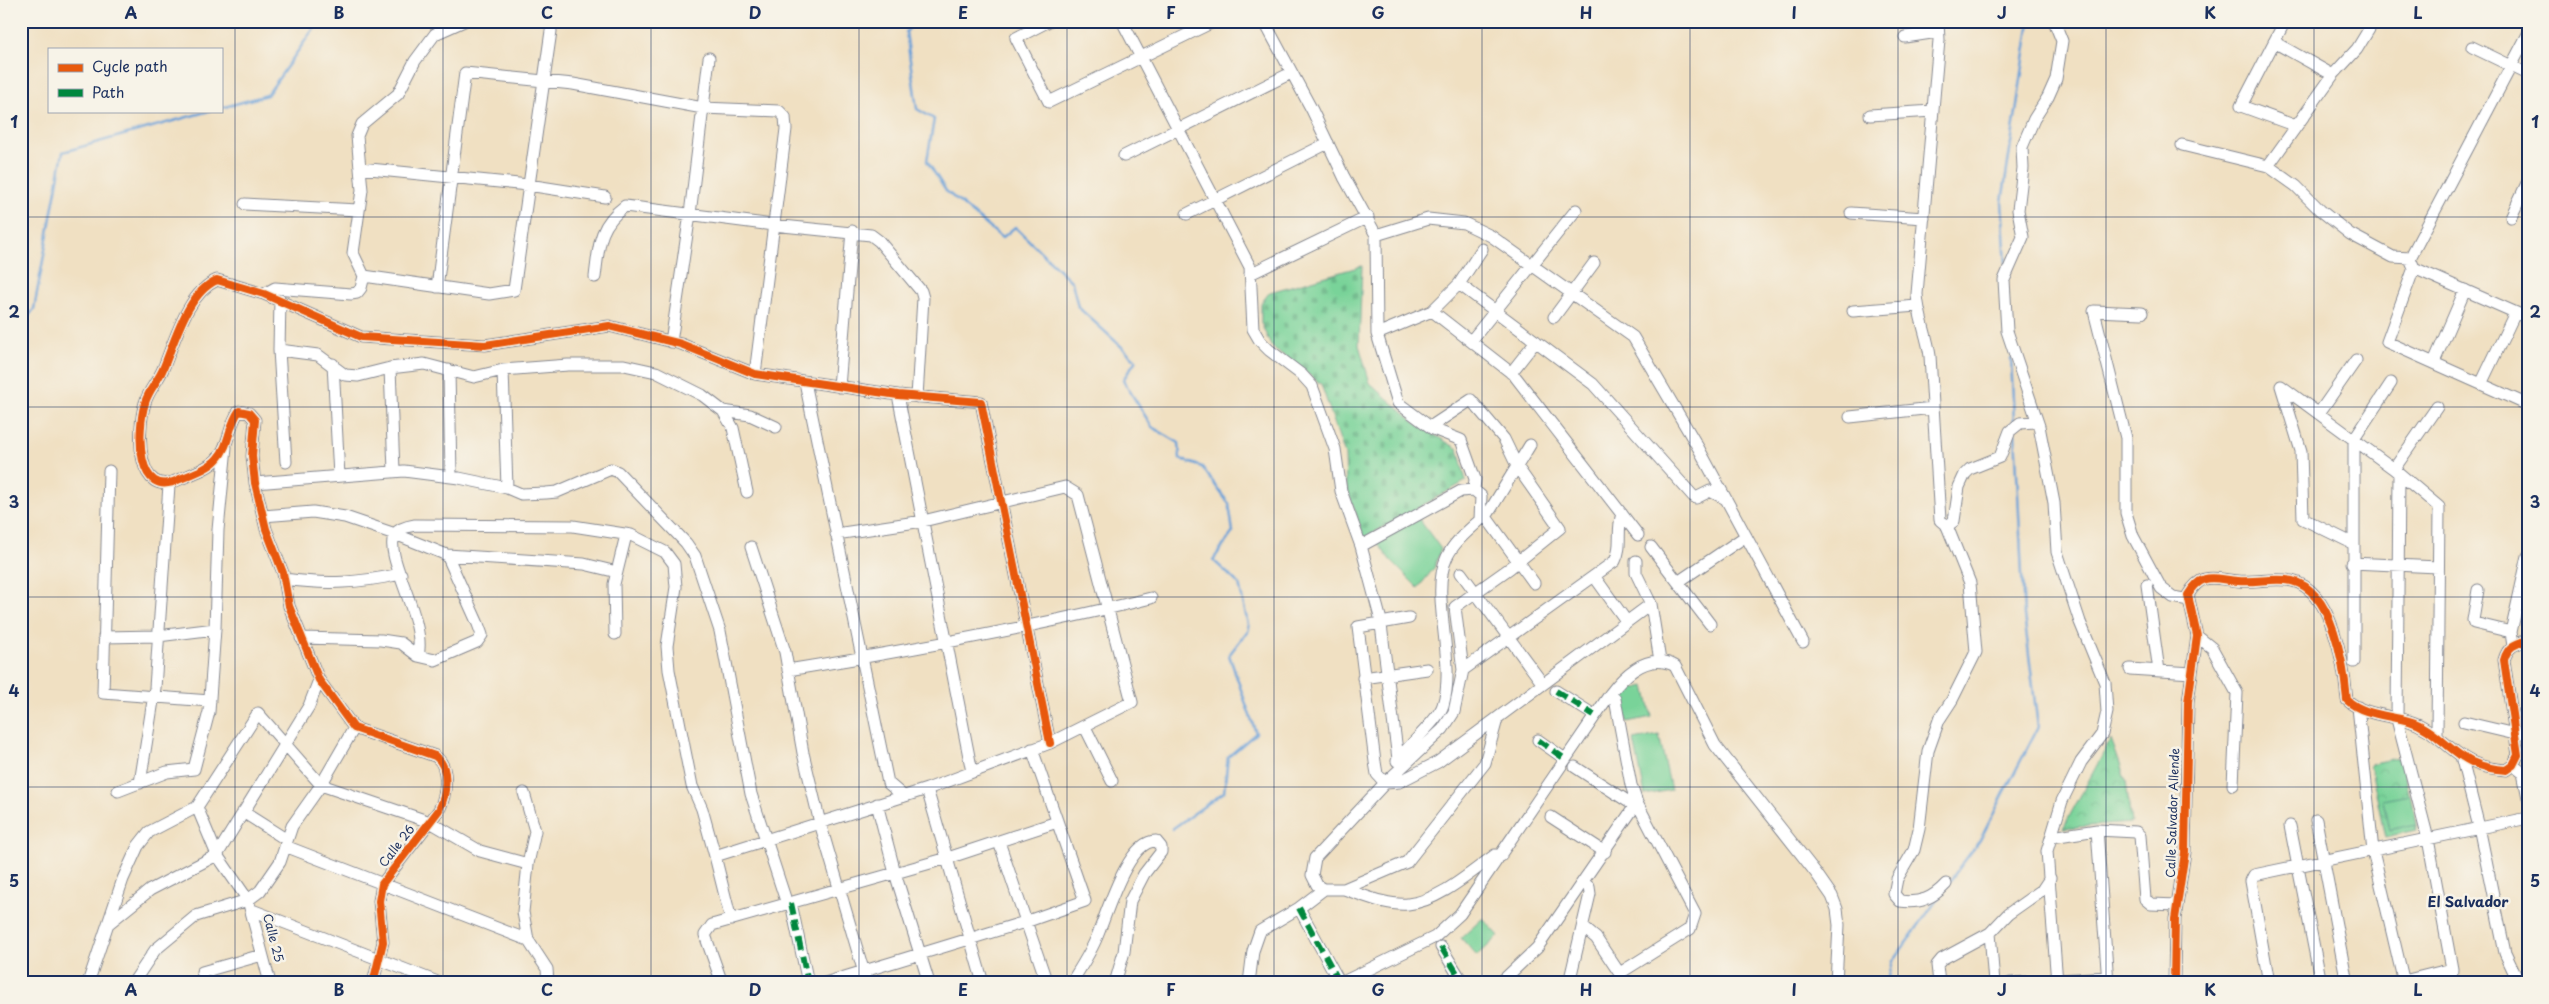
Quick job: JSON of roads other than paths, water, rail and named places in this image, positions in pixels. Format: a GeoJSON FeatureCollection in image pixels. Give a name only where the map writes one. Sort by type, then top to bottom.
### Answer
{"type":"FeatureCollection","features":[{"type":"Feature","properties":{"kind":"street"},"geometry":{"type":"LineString","coordinates":[[264,294],[275,288],[351,294],[361,288],[364,276],[353,253],[362,190],[357,136],[362,124],[398,94],[415,61],[435,34],[464,21]]}},
{"type":"Feature","properties":{"kind":"street"},"geometry":{"type":"LineString","coordinates":[[1049,21],[1016,38],[1048,102],[1215,21]]}},
{"type":"Feature","properties":{"kind":"street"},"geometry":{"type":"LineString","coordinates":[[1122,21],[1250,267],[1253,329],[1264,346],[1302,375],[1312,386],[1335,449],[1341,491],[1361,546],[1380,622],[1389,675],[1398,759]]}},
{"type":"Feature","properties":{"kind":"street"},"geometry":{"type":"LineString","coordinates":[[1264,21],[1344,177],[1376,234],[1377,334],[1398,403],[1430,427],[1461,440],[1475,479],[1474,490]]}},
{"type":"Feature","properties":{"kind":"street"},"geometry":{"type":"LineString","coordinates":[[2054,21],[2062,41],[2056,80],[2034,119],[2022,147],[2023,168],[2018,210],[2023,237],[2004,280],[2007,330],[2039,426],[2054,503],[2057,552],[2077,613],[2105,683],[2107,712],[2102,734],[2080,762],[2062,801],[2047,851],[2057,982]]}},
{"type":"Feature","properties":{"kind":"street"},"geometry":{"type":"LineString","coordinates":[[2285,21],[2241,106],[2296,126]]}},
{"type":"Feature","properties":{"kind":"street"},"geometry":{"type":"LineString","coordinates":[[2268,166],[2333,75],[2358,49],[2374,21]]}},
{"type":"Feature","properties":{"kind":"street"},"geometry":{"type":"LineString","coordinates":[[1905,37],[1938,26],[1917,313],[1928,336],[1940,520],[1947,526],[1970,583],[1976,652],[1952,700],[1939,720],[1928,751],[1919,829],[1914,850],[1898,879],[1894,894],[1900,901],[1934,897],[1946,884]]}},
{"type":"Feature","properties":{"kind":"street"},"geometry":{"type":"LineString","coordinates":[[364,276],[489,294],[514,290],[551,32]]}},
{"type":"Feature","properties":{"kind":"street"},"geometry":{"type":"LineString","coordinates":[[2528,34],[2412,263],[2387,342],[2528,405]]}},
{"type":"Feature","properties":{"kind":"street"},"geometry":{"type":"LineString","coordinates":[[2274,42],[2333,75]]}},
{"type":"Feature","properties":{"kind":"street"},"geometry":{"type":"LineString","coordinates":[[2472,47],[2528,74]]}},
{"type":"Feature","properties":{"kind":"street"},"geometry":{"type":"LineString","coordinates":[[671,342],[690,214],[709,58]]}},
{"type":"Feature","properties":{"kind":"street"},"geometry":{"type":"LineString","coordinates":[[437,287],[465,73],[573,84],[703,108],[779,112],[785,117],[786,129],[755,374]]}},
{"type":"Feature","properties":{"kind":"street"},"geometry":{"type":"LineString","coordinates":[[1124,156],[1180,130],[1291,73]]}},
{"type":"Feature","properties":{"kind":"street"},"geometry":{"type":"LineString","coordinates":[[1870,115],[1933,111]]}},
{"type":"Feature","properties":{"kind":"street"},"geometry":{"type":"LineString","coordinates":[[1187,214],[1328,143]]}},
{"type":"Feature","properties":{"kind":"street"},"geometry":{"type":"LineString","coordinates":[[2182,145],[2268,166],[2296,186],[2320,210],[2350,234],[2394,257],[2412,263],[2465,290],[2528,318]]}},
{"type":"Feature","properties":{"kind":"street"},"geometry":{"type":"LineString","coordinates":[[360,168],[528,185],[605,197]]}},
{"type":"Feature","properties":{"kind":"street"},"geometry":{"type":"LineString","coordinates":[[2511,217],[2528,181]]}},
{"type":"Feature","properties":{"kind":"street"},"geometry":{"type":"LineString","coordinates":[[244,204],[358,210]]}},
{"type":"Feature","properties":{"kind":"street"},"geometry":{"type":"LineString","coordinates":[[594,277],[602,232],[610,217],[625,206],[773,225],[864,232],[879,241],[921,291],[923,298],[917,397]]}},
{"type":"Feature","properties":{"kind":"street"},"geometry":{"type":"LineString","coordinates":[[1472,341],[1494,310],[1576,210]]}},
{"type":"Feature","properties":{"kind":"street"},"geometry":{"type":"LineString","coordinates":[[1851,213],[1924,218]]}},
{"type":"Feature","properties":{"kind":"street"},"geometry":{"type":"LineString","coordinates":[[1250,274],[1368,217]]}},
{"type":"Feature","properties":{"kind":"street"},"geometry":{"type":"LineString","coordinates":[[1376,234],[1428,219],[1464,223],[1491,236],[1633,337],[1726,499],[1803,642]]}},
{"type":"Feature","properties":{"kind":"street"},"geometry":{"type":"LineString","coordinates":[[839,387],[852,231]]}},
{"type":"Feature","properties":{"kind":"street"},"geometry":{"type":"LineString","coordinates":[[1377,334],[1432,311],[1459,284],[1482,249]]}},
{"type":"Feature","properties":{"kind":"street"},"geometry":{"type":"LineString","coordinates":[[1554,317],[1594,263]]}},
{"type":"Feature","properties":{"kind":"street"},"geometry":{"type":"LineString","coordinates":[[226,445],[210,465],[169,485],[156,482],[146,472],[141,450],[140,422],[145,400],[163,370],[175,334],[208,284],[217,280],[280,300],[361,337],[485,346],[609,326],[671,342],[755,374],[898,395],[981,402],[1050,743]]}},
{"type":"Feature","properties":{"kind":"street"},"geometry":{"type":"LineString","coordinates":[[1459,284],[1599,389],[1693,496],[1696,498],[1710,491],[1726,499]]}},
{"type":"Feature","properties":{"kind":"street"},"geometry":{"type":"LineString","coordinates":[[2434,362],[2465,290]]}},
{"type":"Feature","properties":{"kind":"street"},"geometry":{"type":"LineString","coordinates":[[280,300],[279,350],[286,462]]}},
{"type":"Feature","properties":{"kind":"street"},"geometry":{"type":"LineString","coordinates":[[1853,311],[1917,306]]}},
{"type":"Feature","properties":{"kind":"street"},"geometry":{"type":"LineString","coordinates":[[1432,311],[1511,373],[1638,535]]}},
{"type":"Feature","properties":{"kind":"street"},"geometry":{"type":"LineString","coordinates":[[2142,312],[2094,311],[2126,438],[2126,514],[2133,536],[2161,588],[2173,597],[2189,600]]}},
{"type":"Feature","properties":{"kind":"street"},"geometry":{"type":"LineString","coordinates":[[2481,384],[2515,313]]}},
{"type":"Feature","properties":{"kind":"street"},"geometry":{"type":"LineString","coordinates":[[1511,373],[1536,341]]}},
{"type":"Feature","properties":{"kind":"street"},"geometry":{"type":"LineString","coordinates":[[279,350],[313,354],[333,364],[345,375],[358,376],[390,368],[424,364],[474,377],[503,370],[568,365],[624,365],[656,372],[702,395],[722,411],[733,428],[747,492]]}},
{"type":"Feature","properties":{"kind":"street"},"geometry":{"type":"LineString","coordinates":[[2319,414],[2356,360]]}},
{"type":"Feature","properties":{"kind":"street"},"geometry":{"type":"LineString","coordinates":[[333,364],[339,476]]}},
{"type":"Feature","properties":{"kind":"street"},"geometry":{"type":"LineString","coordinates":[[390,368],[394,471]]}},
{"type":"Feature","properties":{"kind":"street"},"geometry":{"type":"LineString","coordinates":[[449,370],[451,477]]}},
{"type":"Feature","properties":{"kind":"street"},"geometry":{"type":"LineString","coordinates":[[503,370],[507,488]]}},
{"type":"Feature","properties":{"kind":"street"},"geometry":{"type":"LineString","coordinates":[[805,382],[888,784],[902,795]]}},
{"type":"Feature","properties":{"kind":"street"},"geometry":{"type":"LineString","coordinates":[[2354,662],[2352,543],[2354,439],[2391,383]]}},
{"type":"Feature","properties":{"kind":"street"},"geometry":{"type":"LineString","coordinates":[[2352,543],[2303,519],[2302,451],[2281,386],[2354,439],[2440,507],[2436,734]]}},
{"type":"Feature","properties":{"kind":"street"},"geometry":{"type":"LineString","coordinates":[[898,395],[972,772]]}},
{"type":"Feature","properties":{"kind":"street"},"geometry":{"type":"LineString","coordinates":[[1324,889],[1314,881],[1315,858],[1385,783],[1443,729],[1454,712],[1463,670],[1455,607],[1519,562],[1560,528],[1518,468],[1504,438],[1471,400],[1430,427]]}},
{"type":"Feature","properties":{"kind":"street"},"geometry":{"type":"LineString","coordinates":[[2437,407],[2396,471],[2398,566],[2397,718],[2428,839],[2452,969],[2451,983]]}},
{"type":"Feature","properties":{"kind":"street"},"geometry":{"type":"LineString","coordinates":[[1850,417],[1933,408]]}},
{"type":"Feature","properties":{"kind":"street"},"geometry":{"type":"LineString","coordinates":[[118,791],[167,772],[194,769],[210,701],[215,630],[218,530],[226,445],[232,421],[239,411],[249,413],[255,420],[252,456],[255,483],[263,516],[284,579],[289,606],[319,680],[354,728],[320,785],[292,826],[280,862],[250,905]]}},
{"type":"Feature","properties":{"kind":"street"},"geometry":{"type":"LineString","coordinates":[[722,411],[750,415],[776,427]]}},
{"type":"Feature","properties":{"kind":"street"},"geometry":{"type":"LineString","coordinates":[[1947,526],[1954,521],[1959,487],[1970,468],[2001,456],[2010,432],[2020,423],[2035,422],[2039,426]]}},
{"type":"Feature","properties":{"kind":"street"},"geometry":{"type":"LineString","coordinates":[[1385,783],[1398,759],[1443,707],[1448,663],[1441,602],[1446,558],[1456,542],[1480,520],[1518,468],[1530,444]]}},
{"type":"Feature","properties":{"kind":"street"},"geometry":{"type":"LineString","coordinates":[[255,483],[370,475],[394,471],[451,477],[507,488],[521,494],[557,492],[611,469],[618,472],[686,543],[695,556],[720,631],[751,794],[789,904],[808,983]]}},
{"type":"Feature","properties":{"kind":"street"},"geometry":{"type":"LineString","coordinates":[[109,471],[103,693],[210,701]]}},
{"type":"Feature","properties":{"kind":"street"},"geometry":{"type":"LineString","coordinates":[[140,783],[153,697],[169,485]]}},
{"type":"Feature","properties":{"kind":"street"},"geometry":{"type":"LineString","coordinates":[[716,856],[902,795],[927,789],[1050,743],[1132,702],[1078,495],[1065,487],[923,521],[836,534]]}},
{"type":"Feature","properties":{"kind":"street"},"geometry":{"type":"LineString","coordinates":[[1361,546],[1461,491],[1474,490],[1481,496],[1484,513],[1534,583]]}},
{"type":"Feature","properties":{"kind":"street"},"geometry":{"type":"LineString","coordinates":[[263,516],[313,512],[345,517],[395,534],[446,555],[584,564],[617,572]]}},
{"type":"Feature","properties":{"kind":"street"},"geometry":{"type":"LineString","coordinates":[[1463,670],[1615,561],[1619,554],[1618,525],[1622,514]]}},
{"type":"Feature","properties":{"kind":"street"},"geometry":{"type":"LineString","coordinates":[[418,656],[421,644],[420,632],[401,574],[394,561],[391,547],[395,534],[404,527],[425,525],[573,526],[626,534],[665,552],[674,564],[676,587],[667,646],[669,670],[692,786],[716,856],[731,920]]}},
{"type":"Feature","properties":{"kind":"street"},"geometry":{"type":"LineString","coordinates":[[615,634],[614,584],[626,534]]}},
{"type":"Feature","properties":{"kind":"street"},"geometry":{"type":"LineString","coordinates":[[1678,582],[1746,536]]}},
{"type":"Feature","properties":{"kind":"street"},"geometry":{"type":"LineString","coordinates":[[751,547],[785,652],[803,753],[820,823],[867,983]]}},
{"type":"Feature","properties":{"kind":"street"},"geometry":{"type":"LineString","coordinates":[[1651,547],[1710,624]]}},
{"type":"Feature","properties":{"kind":"street"},"geometry":{"type":"LineString","coordinates":[[301,638],[381,640],[401,643],[418,656],[435,660],[477,642],[482,635],[446,555]]}},
{"type":"Feature","properties":{"kind":"street"},"geometry":{"type":"LineString","coordinates":[[2513,645],[2511,632],[2528,556]]}},
{"type":"Feature","properties":{"kind":"street"},"geometry":{"type":"LineString","coordinates":[[1636,561],[1636,573],[1651,604],[1660,661]]}},
{"type":"Feature","properties":{"kind":"street"},"geometry":{"type":"LineString","coordinates":[[2352,563],[2438,567]]}},
{"type":"Feature","properties":{"kind":"street"},"geometry":{"type":"LineString","coordinates":[[1460,573],[1543,684]]}},
{"type":"Feature","properties":{"kind":"street"},"geometry":{"type":"LineString","coordinates":[[284,579],[322,584],[365,581],[401,574]]}},
{"type":"Feature","properties":{"kind":"street"},"geometry":{"type":"LineString","coordinates":[[1594,576],[1627,622]]}},
{"type":"Feature","properties":{"kind":"street"},"geometry":{"type":"LineString","coordinates":[[2233,785],[2237,692],[2212,648],[2197,636],[2188,595],[2195,584],[2204,578],[2242,582],[2291,580],[2305,586],[2314,595],[2332,625],[2344,665],[2347,700],[2358,707],[2408,721],[2436,734],[2462,756],[2490,769],[2506,770],[2513,765],[2518,755],[2504,660],[2506,652],[2513,645],[2528,640]]}},
{"type":"Feature","properties":{"kind":"street"},"geometry":{"type":"LineString","coordinates":[[2147,585],[2159,671]]}},
{"type":"Feature","properties":{"kind":"street"},"geometry":{"type":"LineString","coordinates":[[2478,590],[2474,623],[2511,632]]}},
{"type":"Feature","properties":{"kind":"street"},"geometry":{"type":"LineString","coordinates":[[788,670],[862,658],[1151,598]]}},
{"type":"Feature","properties":{"kind":"street"},"geometry":{"type":"LineString","coordinates":[[1385,783],[1399,782],[1438,762],[1651,604]]}},
{"type":"Feature","properties":{"kind":"street"},"geometry":{"type":"LineString","coordinates":[[1385,783],[1377,774],[1363,678],[1358,627],[1409,618]]}},
{"type":"Feature","properties":{"kind":"street"},"geometry":{"type":"LineString","coordinates":[[104,637],[158,636],[215,630]]}},
{"type":"Feature","properties":{"kind":"street","name":"Calle Salvador Allende"},"geometry":{"type":"LineString","coordinates":[[2174,983],[2175,919],[2185,852],[2188,702],[2197,636]]}},
{"type":"Feature","properties":{"kind":"street"},"geometry":{"type":"LineString","coordinates":[[1299,908],[1341,983],[1435,937],[1460,914],[1501,856],[1594,715],[1621,679],[1639,666],[1654,660],[1675,666],[1715,744],[1832,896],[1838,909],[1839,925],[1836,983]]}},
{"type":"Feature","properties":{"kind":"street"},"geometry":{"type":"LineString","coordinates":[[1363,678],[1427,669]]}},
{"type":"Feature","properties":{"kind":"street"},"geometry":{"type":"LineString","coordinates":[[2130,669],[2192,673]]}},
{"type":"Feature","properties":{"kind":"street"},"geometry":{"type":"LineString","coordinates":[[108,924],[150,890],[217,855],[309,706],[319,680]]}},
{"type":"Feature","properties":{"kind":"street"},"geometry":{"type":"LineString","coordinates":[[1556,691],[1594,715]]}},
{"type":"Feature","properties":{"kind":"street"},"geometry":{"type":"LineString","coordinates":[[1584,928],[1596,938],[1623,978],[1690,929],[1695,914],[1636,804],[1615,699],[1610,694]]}},
{"type":"Feature","properties":{"kind":"street"},"geometry":{"type":"LineString","coordinates":[[2358,707],[2373,851],[2401,982],[2452,969]]}},
{"type":"Feature","properties":{"kind":"street"},"geometry":{"type":"LineString","coordinates":[[88,983],[123,880],[138,846],[149,832],[197,807],[258,713],[320,785],[430,822],[480,850],[528,864]]}},
{"type":"Feature","properties":{"kind":"street"},"geometry":{"type":"LineString","coordinates":[[1344,889],[1407,862],[1416,852],[1485,763],[1497,719]]}},
{"type":"Feature","properties":{"kind":"street"},"geometry":{"type":"LineString","coordinates":[[2464,722],[2515,734],[2528,732]]}},
{"type":"Feature","properties":{"kind":"street"},"geometry":{"type":"LineString","coordinates":[[1085,727],[1112,781]]}},
{"type":"Feature","properties":{"kind":"street","name":"Calle 26"},"geometry":{"type":"LineString","coordinates":[[354,728],[438,757],[446,787],[445,798],[430,822],[382,884],[379,901],[383,942],[381,958],[373,983]]}},
{"type":"Feature","properties":{"kind":"street"},"geometry":{"type":"LineString","coordinates":[[1538,740],[1564,759]]}},
{"type":"Feature","properties":{"kind":"street"},"geometry":{"type":"LineString","coordinates":[[825,983],[1025,922],[1085,901],[1032,749]]}},
{"type":"Feature","properties":{"kind":"street"},"geometry":{"type":"LineString","coordinates":[[2462,756],[2505,953],[2512,973],[2519,983]]}},
{"type":"Feature","properties":{"kind":"street"},"geometry":{"type":"LineString","coordinates":[[2513,765],[2523,773],[2528,798]]}},
{"type":"Feature","properties":{"kind":"street"},"geometry":{"type":"LineString","coordinates":[[1576,767],[1636,804]]}},
{"type":"Feature","properties":{"kind":"street"},"geometry":{"type":"LineString","coordinates":[[927,789],[983,983]]}},
{"type":"Feature","properties":{"kind":"street"},"geometry":{"type":"LineString","coordinates":[[524,793],[535,831],[528,864],[523,912],[528,940],[547,969],[548,983]]}},
{"type":"Feature","properties":{"kind":"street"},"geometry":{"type":"LineString","coordinates":[[877,804],[895,873],[929,983]]}},
{"type":"Feature","properties":{"kind":"street"},"geometry":{"type":"LineString","coordinates":[[1500,983],[1537,948],[1605,852],[1636,804]]}},
{"type":"Feature","properties":{"kind":"street"},"geometry":{"type":"LineString","coordinates":[[197,807],[217,855],[250,905]]}},
{"type":"Feature","properties":{"kind":"street"},"geometry":{"type":"LineString","coordinates":[[243,812],[286,843],[382,884],[528,940]]}},
{"type":"Feature","properties":{"kind":"street"},"geometry":{"type":"LineString","coordinates":[[1551,817],[1605,852]]}},
{"type":"Feature","properties":{"kind":"street"},"geometry":{"type":"LineString","coordinates":[[2268,983],[2251,881],[2254,875],[2528,818]]}},
{"type":"Feature","properties":{"kind":"street"},"geometry":{"type":"LineString","coordinates":[[2316,820],[2347,983]]}},
{"type":"Feature","properties":{"kind":"street"},"geometry":{"type":"LineString","coordinates":[[722,983],[705,935],[712,925],[948,858],[1057,822]]}},
{"type":"Feature","properties":{"kind":"street"},"geometry":{"type":"LineString","coordinates":[[2290,826],[2321,983]]}},
{"type":"Feature","properties":{"kind":"street"},"geometry":{"type":"LineString","coordinates":[[2052,837],[2097,830],[2136,832],[2140,836],[2145,899],[2151,904],[2177,905]]}},
{"type":"Feature","properties":{"kind":"street"},"geometry":{"type":"LineString","coordinates":[[2010,983],[2107,980],[2097,830]]}},
{"type":"Feature","properties":{"kind":"street"},"geometry":{"type":"LineString","coordinates":[[1071,983],[1084,962],[1130,860],[1144,844],[1156,841],[1162,847],[1161,852],[1144,874],[1130,901],[1124,952],[1115,983]]}},
{"type":"Feature","properties":{"kind":"street"},"geometry":{"type":"LineString","coordinates":[[999,842],[1025,922],[1048,983]]}},
{"type":"Feature","properties":{"kind":"street"},"geometry":{"type":"LineString","coordinates":[[1249,983],[1253,951],[1260,931],[1299,908],[1324,889],[1344,889],[1390,902],[1408,904],[1457,884],[1495,856],[1501,856]]}},
{"type":"Feature","properties":{"kind":"street"},"geometry":{"type":"LineString","coordinates":[[1939,983],[1937,965],[1942,959],[1990,933],[2008,914],[2042,890],[2050,878]]}},
{"type":"Feature","properties":{"kind":"street"},"geometry":{"type":"LineString","coordinates":[[1569,983],[1584,928],[1590,894],[1589,887],[1584,882]]}},
{"type":"Feature","properties":{"kind":"street"},"geometry":{"type":"LineString","coordinates":[[133,983],[155,950],[196,916],[250,905],[440,983]]}},
{"type":"Feature","properties":{"kind":"street","name":"Calle 25"},"geometry":{"type":"LineString","coordinates":[[250,905],[270,983]]}},
{"type":"Feature","properties":{"kind":"street"},"geometry":{"type":"LineString","coordinates":[[1990,933],[1994,983]]}},
{"type":"Feature","properties":{"kind":"street"},"geometry":{"type":"LineString","coordinates":[[1441,947],[1463,983]]}},
{"type":"Feature","properties":{"kind":"street"},"geometry":{"type":"LineString","coordinates":[[202,972],[262,955]]}},
{"type":"Feature","properties":{"kind":"waterway"},"geometry":{"type":"LineString","coordinates":[[222,108],[267,95],[319,21]]}},
{"type":"Feature","properties":{"kind":"waterway"},"geometry":{"type":"LineString","coordinates":[[916,21],[906,32],[917,109],[934,119],[927,161],[946,191],[1002,238],[1015,227],[1072,282],[1078,307],[1136,360],[1123,380],[1152,427],[1179,443],[1180,459],[1202,467],[1229,504],[1233,532],[1213,560],[1239,584],[1249,629],[1229,655],[1256,733],[1228,757],[1224,792],[1172,829]]}},
{"type":"Feature","properties":{"kind":"waterway"},"geometry":{"type":"LineString","coordinates":[[2006,265],[2002,202],[2030,21]]}},
{"type":"Feature","properties":{"kind":"waterway"},"geometry":{"type":"LineString","coordinates":[[21,326],[34,309],[63,152],[205,112]]}},
{"type":"Feature","properties":{"kind":"waterway"},"geometry":{"type":"LineString","coordinates":[[2011,358],[2014,422]]}},
{"type":"Feature","properties":{"kind":"waterway"},"geometry":{"type":"LineString","coordinates":[[1949,882],[1980,840],[2038,727],[2024,615],[2015,433]]}},
{"type":"Feature","properties":{"kind":"waterway"},"geometry":{"type":"LineString","coordinates":[[1887,983],[1893,961],[1939,897]]}},
{"type":"Feature","properties":{"kind":"district","name":"El Salvador"},"geometry":{"type":"Point","coordinates":[2468,902]}}]}
